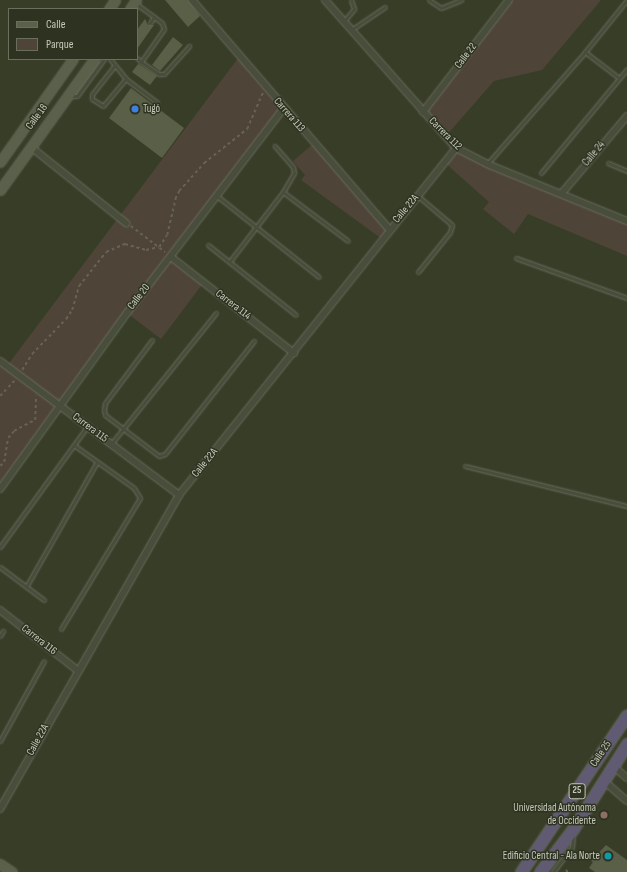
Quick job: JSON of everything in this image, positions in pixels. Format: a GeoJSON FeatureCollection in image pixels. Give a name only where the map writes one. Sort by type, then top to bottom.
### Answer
{"type":"FeatureCollection","features":[{"type":"Feature","properties":{"kind":"highway","name":"Calle 25"},"geometry":{"type":"LineString","coordinates":[[520,872],[627,715]]}},
{"type":"Feature","properties":{"kind":"highway","name":"Calle 25"},"geometry":{"type":"LineString","coordinates":[[540,872],[573,829],[627,744]]}},
{"type":"Feature","properties":{"kind":"main road","name":"Calle 18"},"geometry":{"type":"LineString","coordinates":[[0,162],[72,60]]}},
{"type":"Feature","properties":{"kind":"main road","name":"Calle 18"},"geometry":{"type":"LineString","coordinates":[[0,190],[93,60]]}},
{"type":"Feature","properties":{"kind":"main road"},"geometry":{"type":"LineString","coordinates":[[0,864],[12,872]]}},
{"type":"Feature","properties":{"kind":"street","name":"Carrera 113"},"geometry":{"type":"LineString","coordinates":[[192,0],[283,109],[388,229]]}},
{"type":"Feature","properties":{"kind":"street","name":"Calle 22"},"geometry":{"type":"LineString","coordinates":[[423,112],[509,0]]}},
{"type":"Feature","properties":{"kind":"street","name":"Carrera 112"},"geometry":{"type":"LineString","coordinates":[[327,1],[456,148],[487,164],[562,193],[627,221]]}},
{"type":"Feature","properties":{"kind":"street","name":"Calle 20"},"geometry":{"type":"LineString","coordinates":[[0,489],[61,407],[127,312],[171,257],[283,109]]}},
{"type":"Feature","properties":{"kind":"street","name":"Calle 24"},"geometry":{"type":"LineString","coordinates":[[562,193],[627,116]]}},
{"type":"Feature","properties":{"kind":"street"},"geometry":{"type":"LineString","coordinates":[[30,147],[126,223]]}},
{"type":"Feature","properties":{"kind":"street","name":"Calle 22A"},"geometry":{"type":"LineString","coordinates":[[0,809],[77,670],[179,495],[294,353],[388,229],[456,148]]}},
{"type":"Feature","properties":{"kind":"street","name":"Carrera 114"},"geometry":{"type":"LineString","coordinates":[[171,257],[294,353]]}},
{"type":"Feature","properties":{"kind":"street","name":"Carrera 115"},"geometry":{"type":"LineString","coordinates":[[0,361],[179,495]]}},
{"type":"Feature","properties":{"kind":"street","name":"Carrera 116"},"geometry":{"type":"LineString","coordinates":[[0,610],[77,670]]}},
{"type":"Feature","properties":{"kind":"street"},"geometry":{"type":"LineString","coordinates":[[613,766],[627,778]]}},
{"type":"Feature","properties":{"kind":"street"},"geometry":{"type":"LineString","coordinates":[[604,781],[627,801]]}},
{"type":"Feature","properties":{"kind":"lane"},"geometry":{"type":"LineString","coordinates":[[343,21],[354,9],[351,0]]}},
{"type":"Feature","properties":{"kind":"lane"},"geometry":{"type":"LineString","coordinates":[[429,0],[441,8],[461,0]]}},
{"type":"Feature","properties":{"kind":"lane"},"geometry":{"type":"LineString","coordinates":[[487,164],[586,52],[626,0]]}},
{"type":"Feature","properties":{"kind":"lane"},"geometry":{"type":"LineString","coordinates":[[134,4],[162,23],[164,29],[141,62]]}},
{"type":"Feature","properties":{"kind":"lane"},"geometry":{"type":"LineString","coordinates":[[351,30],[385,7]]}},
{"type":"Feature","properties":{"kind":"lane"},"geometry":{"type":"LineString","coordinates":[[150,22],[154,17]]}},
{"type":"Feature","properties":{"kind":"lane"},"geometry":{"type":"LineString","coordinates":[[138,59],[159,74],[164,74],[190,46]]}},
{"type":"Feature","properties":{"kind":"lane"},"geometry":{"type":"LineString","coordinates":[[586,52],[619,78]]}},
{"type":"Feature","properties":{"kind":"lane"},"geometry":{"type":"LineString","coordinates":[[68,96],[77,96],[103,60]]}},
{"type":"Feature","properties":{"kind":"lane"},"geometry":{"type":"LineString","coordinates":[[111,60],[126,79],[157,102]]}},
{"type":"Feature","properties":{"kind":"lane"},"geometry":{"type":"LineString","coordinates":[[115,65],[92,94],[92,99],[103,106],[126,79]]}},
{"type":"Feature","properties":{"kind":"lane"},"geometry":{"type":"LineString","coordinates":[[541,173],[627,69]]}},
{"type":"Feature","properties":{"kind":"lane"},"geometry":{"type":"LineString","coordinates":[[230,261],[283,192],[295,171],[275,146]]}},
{"type":"Feature","properties":{"kind":"lane"},"geometry":{"type":"LineString","coordinates":[[608,163],[627,171]]}},
{"type":"Feature","properties":{"kind":"lane"},"geometry":{"type":"LineString","coordinates":[[283,192],[348,241]]}},
{"type":"Feature","properties":{"kind":"lane"},"geometry":{"type":"LineString","coordinates":[[217,195],[319,277]]}},
{"type":"Feature","properties":{"kind":"lane"},"geometry":{"type":"LineString","coordinates":[[417,195],[452,225],[450,232],[418,272]]}},
{"type":"Feature","properties":{"kind":"lane"},"geometry":{"type":"LineString","coordinates":[[208,245],[296,315]]}},
{"type":"Feature","properties":{"kind":"lane"},"geometry":{"type":"LineString","coordinates":[[516,258],[627,298]]}},
{"type":"Feature","properties":{"kind":"lane"},"geometry":{"type":"LineString","coordinates":[[111,444],[216,313]]}},
{"type":"Feature","properties":{"kind":"lane"},"geometry":{"type":"LineString","coordinates":[[152,340],[105,403],[105,415],[158,455],[163,456],[254,341]]}},
{"type":"Feature","properties":{"kind":"lane"},"geometry":{"type":"LineString","coordinates":[[0,547],[87,426]]}},
{"type":"Feature","properties":{"kind":"lane"},"geometry":{"type":"LineString","coordinates":[[61,629],[140,498],[134,488],[74,445]]}},
{"type":"Feature","properties":{"kind":"lane"},"geometry":{"type":"LineString","coordinates":[[26,587],[97,462]]}},
{"type":"Feature","properties":{"kind":"lane"},"geometry":{"type":"LineString","coordinates":[[465,466],[627,506]]}},
{"type":"Feature","properties":{"kind":"lane"},"geometry":{"type":"LineString","coordinates":[[0,567],[44,600]]}},
{"type":"Feature","properties":{"kind":"lane"},"geometry":{"type":"LineString","coordinates":[[0,636],[3,631]]}},
{"type":"Feature","properties":{"kind":"lane"},"geometry":{"type":"LineString","coordinates":[[0,741],[44,661]]}},
{"type":"Feature","properties":{"kind":"lane"},"geometry":{"type":"LineString","coordinates":[[553,872],[572,846],[573,829]]}},
{"type":"Feature","properties":{"kind":"path"},"geometry":{"type":"LineString","coordinates":[[0,396],[18,375],[32,354],[66,319],[72,310],[79,286],[106,252],[125,244],[146,250],[159,247],[167,235],[175,199],[179,191],[204,163],[248,128],[264,86]]}},
{"type":"Feature","properties":{"kind":"path"},"geometry":{"type":"LineString","coordinates":[[126,223],[171,257]]}},
{"type":"Feature","properties":{"kind":"path"},"geometry":{"type":"LineString","coordinates":[[0,466],[4,462],[8,438],[14,431],[35,420],[37,413],[34,398],[39,391]]}},
{"type":"Feature","properties":{"kind":"green space"},"geometry":{"type":"Polygon","coordinates":[[[509,0],[601,0],[542,70],[494,81],[445,137],[423,112],[509,0]]]}},
{"type":"Feature","properties":{"kind":"green space"},"geometry":{"type":"Polygon","coordinates":[[[239,57],[283,109],[171,257],[204,282],[161,339],[127,313],[0,489],[0,364],[7,366],[239,57]]]}},
{"type":"Feature","properties":{"kind":"green space"},"geometry":{"type":"Polygon","coordinates":[[[313,144],[389,229],[382,239],[301,180],[305,175],[293,161],[313,144]]]}},
{"type":"Feature","properties":{"kind":"green space"},"geometry":{"type":"Polygon","coordinates":[[[456,148],[627,221],[627,256],[528,214],[514,234],[483,209],[489,202],[444,162],[456,148]]]}},
{"type":"Feature","properties":{"kind":"building"},"geometry":{"type":"Polygon","coordinates":[[[165,0],[188,0],[200,16],[188,27],[165,0]]]}},
{"type":"Feature","properties":{"kind":"building"},"geometry":{"type":"Polygon","coordinates":[[[145,19],[148,25],[154,25],[138,48],[138,29],[145,19]]]}},
{"type":"Feature","properties":{"kind":"building"},"geometry":{"type":"Polygon","coordinates":[[[173,37],[183,45],[160,71],[152,65],[173,37]]]}},
{"type":"Feature","properties":{"kind":"building"},"geometry":{"type":"Polygon","coordinates":[[[138,64],[157,76],[150,85],[132,72],[138,64]]]}},
{"type":"Feature","properties":{"kind":"building"},"geometry":{"type":"Polygon","coordinates":[[[131,88],[184,128],[162,158],[109,118],[131,88]]]}},
{"type":"Feature","properties":{"kind":"building","name":"Edificio Central - Ala Norte"},"geometry":{"type":"Polygon","coordinates":[[[606,845],[627,860],[627,872],[595,872],[589,868],[593,862],[591,861],[606,845]]]}},
{"type":"Feature","properties":{"kind":"place","name":"Tugó"},"geometry":{"type":"Point","coordinates":[135,109]}},
{"type":"Feature","properties":{"kind":"place","name":"Universidad Autónoma de Occidente"},"geometry":{"type":"Point","coordinates":[604,815]}},
{"type":"Feature","properties":{"kind":"place","name":"Edificio Central - Ala Norte"},"geometry":{"type":"Point","coordinates":[608,856]}}]}
